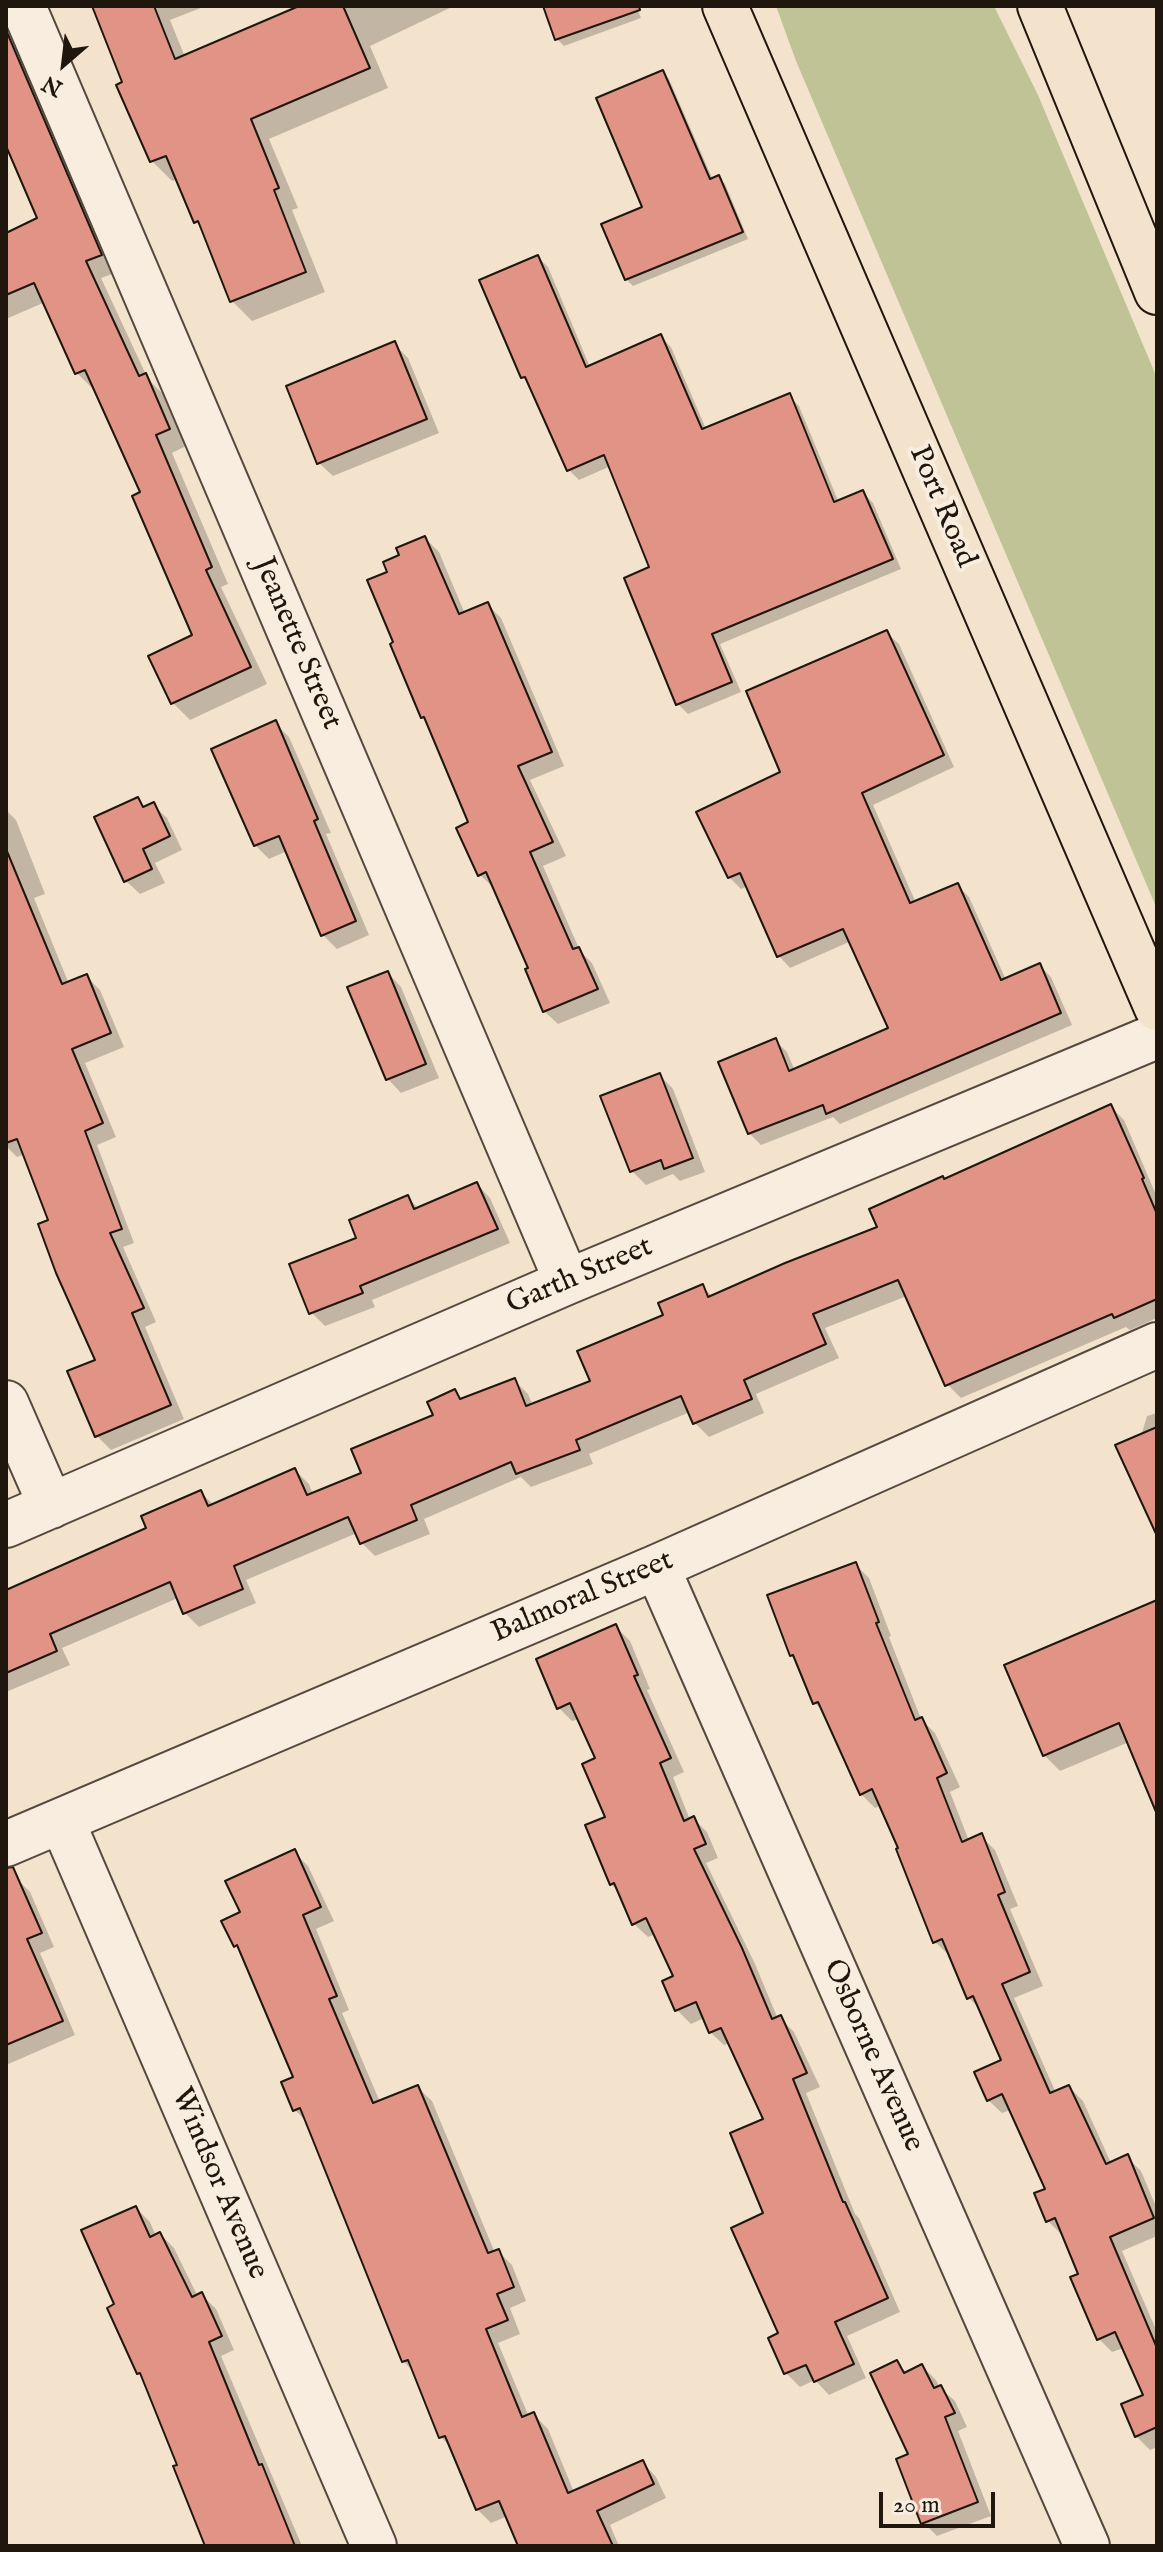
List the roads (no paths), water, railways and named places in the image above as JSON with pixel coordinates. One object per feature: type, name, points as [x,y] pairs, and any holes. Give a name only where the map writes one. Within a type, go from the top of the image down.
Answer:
[{"type":"highway","name":"Port Road","points":[[725,6],[1157,1008]]},
{"type":"highway","points":[[1040,6],[1157,292]]},
{"type":"street","name":"Jeanette Street","points":[[23,6],[567,1282]]},
{"type":"street","name":"Garth Street","points":[[6,1525],[567,1282],[1157,1036]]},
{"type":"street","name":"Balmoral Street","points":[[6,1844],[657,1567],[1157,1345]]},
{"type":"street","points":[[6,1403],[51,1506]]},
{"type":"street","name":"Osborne Avenue","points":[[657,1567],[1087,2546]]},
{"type":"street","name":"Windsor Avenue","points":[[62,1821],[374,2546]]}]
